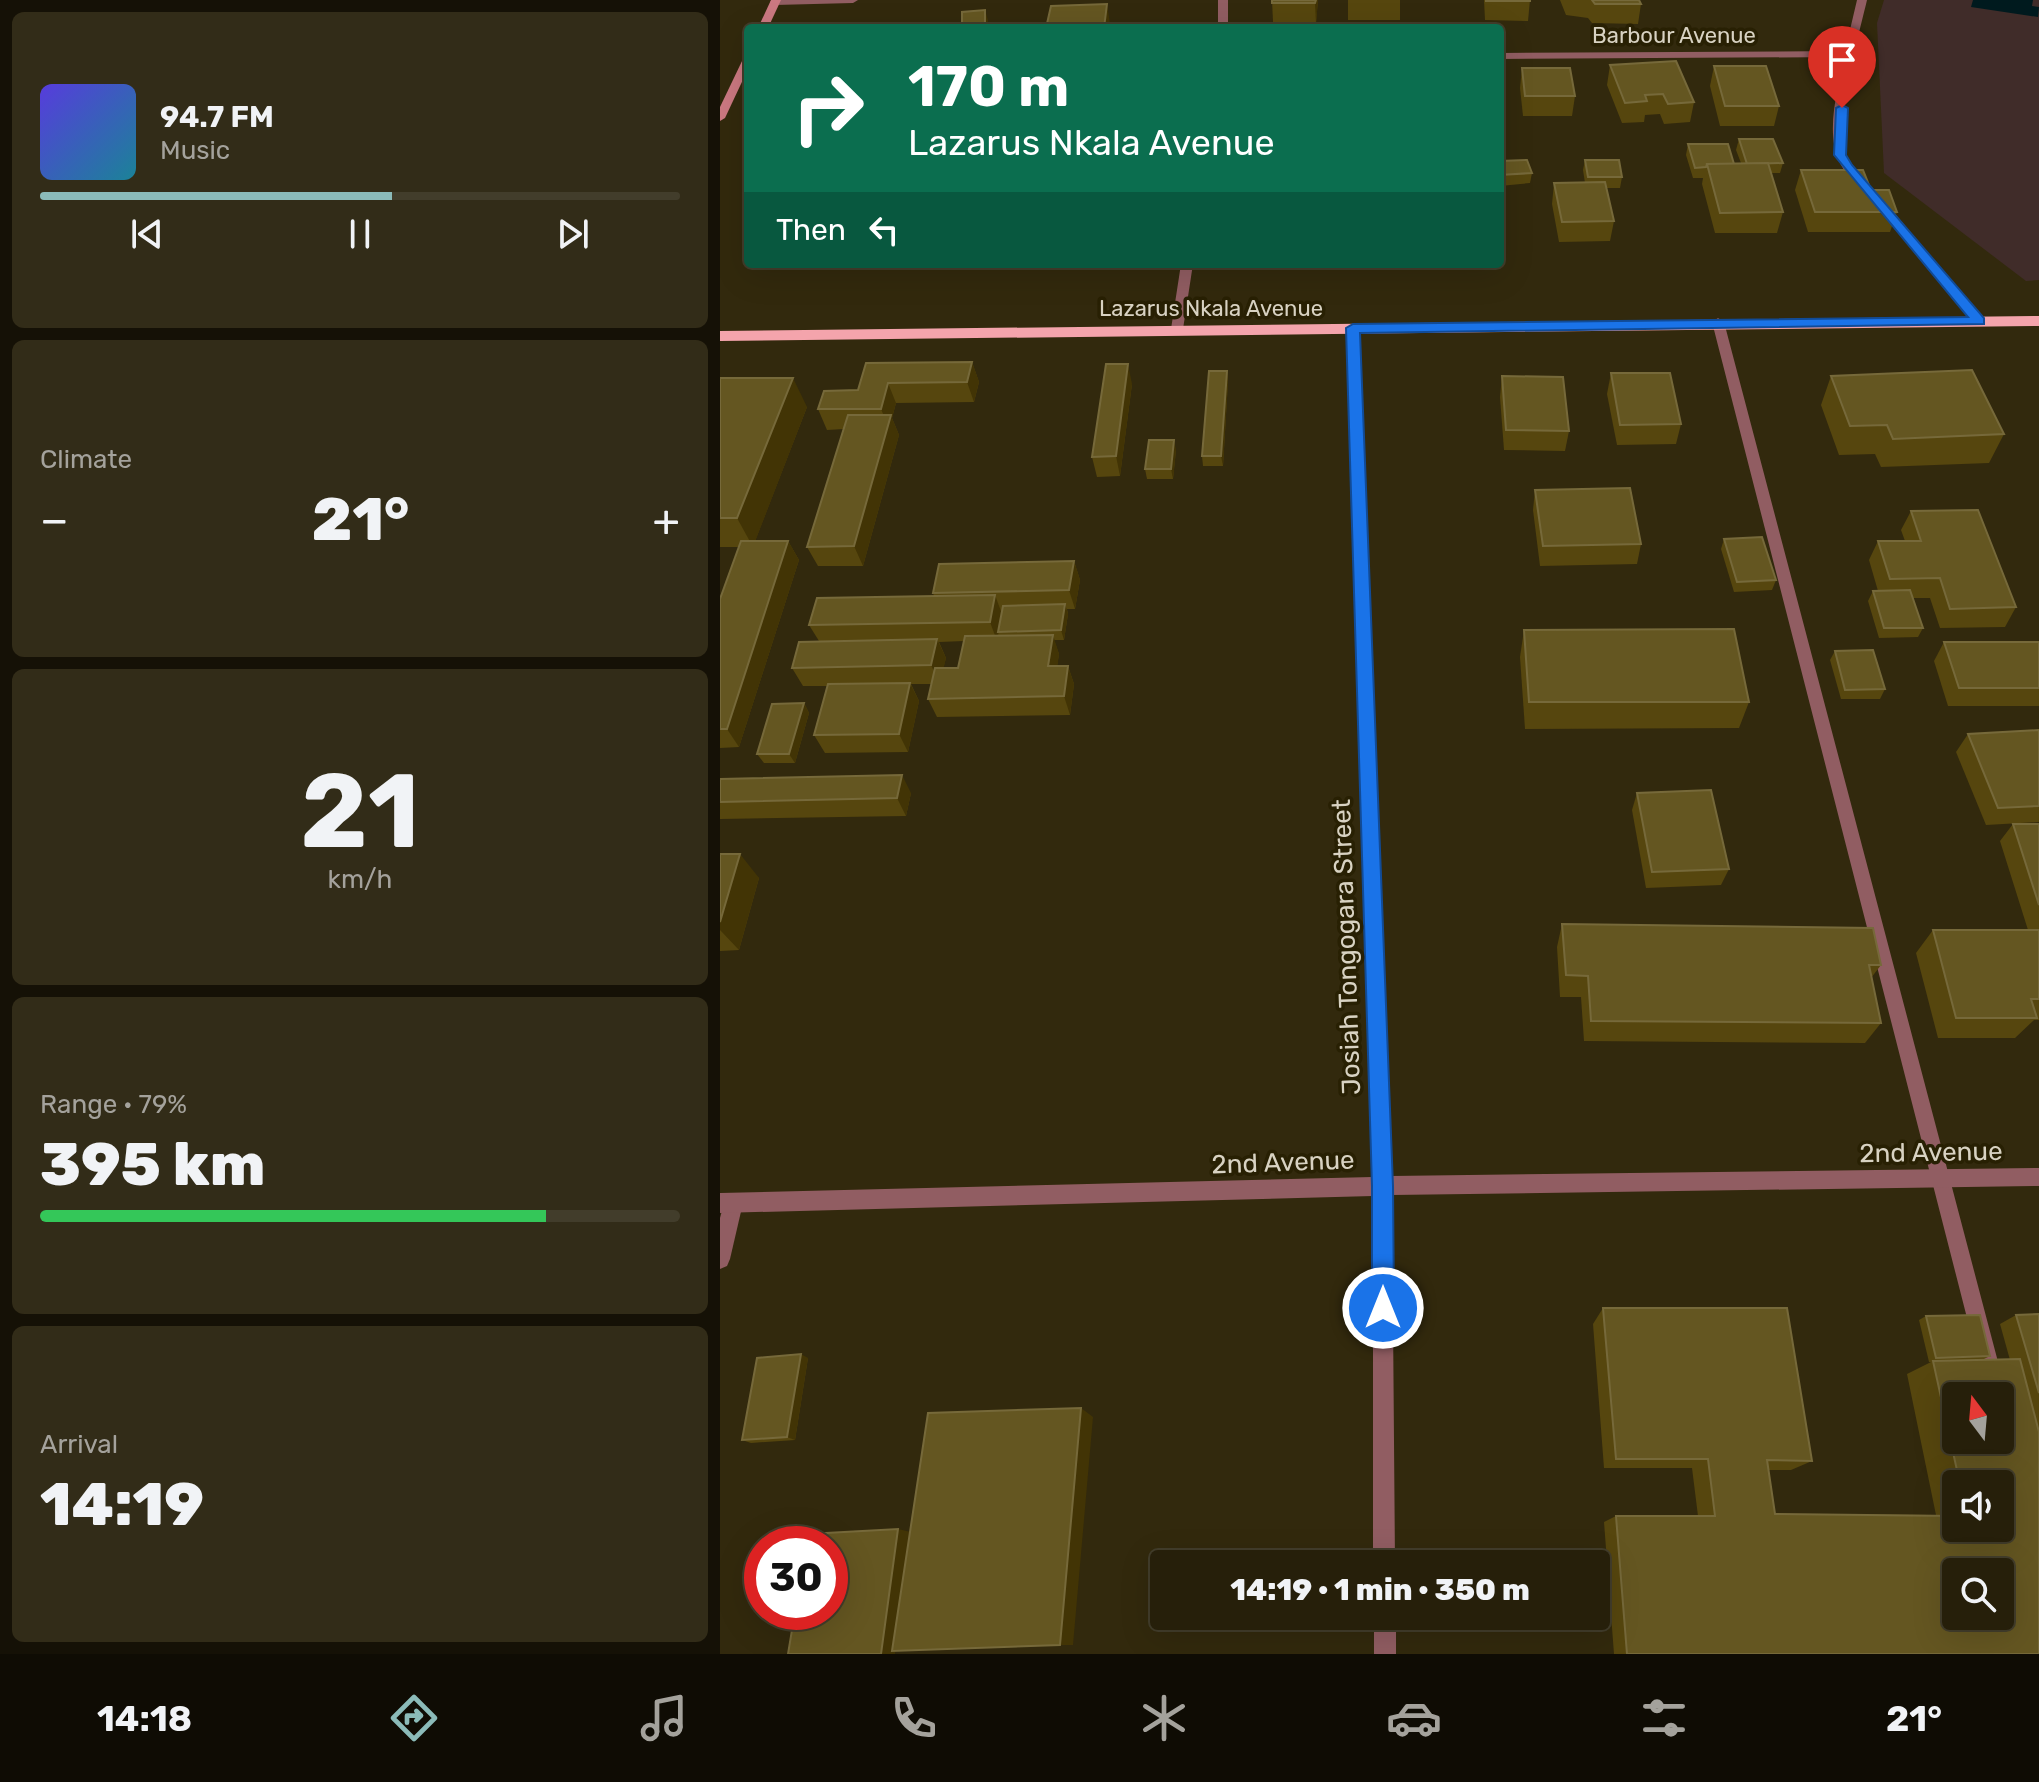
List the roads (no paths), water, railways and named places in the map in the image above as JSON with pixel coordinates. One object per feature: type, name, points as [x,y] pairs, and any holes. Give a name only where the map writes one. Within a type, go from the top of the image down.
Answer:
[{"type":"highway","name":"Lazarus Nkala Avenue","points":[[720,336],[1718,322],[2039,321]]},
{"type":"main road","points":[[765,24],[775,1]]},
{"type":"main road","points":[[720,118],[744,67]]},
{"type":"street","points":[[775,1],[853,0]]},
{"type":"street","points":[[1223,0],[1223,24]]},
{"type":"street","points":[[1862,0],[1848,54],[1838,135],[1840,155],[1979,321]]},
{"type":"street","name":"Barbour Avenue","points":[[1504,56],[1848,54]]},
{"type":"street","points":[[1177,329],[1186,268]]},
{"type":"street","points":[[1718,322],[1993,1382]]},
{"type":"street","name":"Josiah Tongogara Street","points":[[1353,328],[1382,1186],[1384,1550]]},
{"type":"street","name":"2nd Avenue","points":[[726,1203],[1382,1186],[2039,1177]]},
{"type":"street","points":[[720,1259],[726,1203]]},
{"type":"street","points":[[1385,1630],[1385,1654]]},
{"type":"water","points":[[1973,0],[2033,0],[2032,6],[2039,7],[2038,17],[1971,7]]}]
